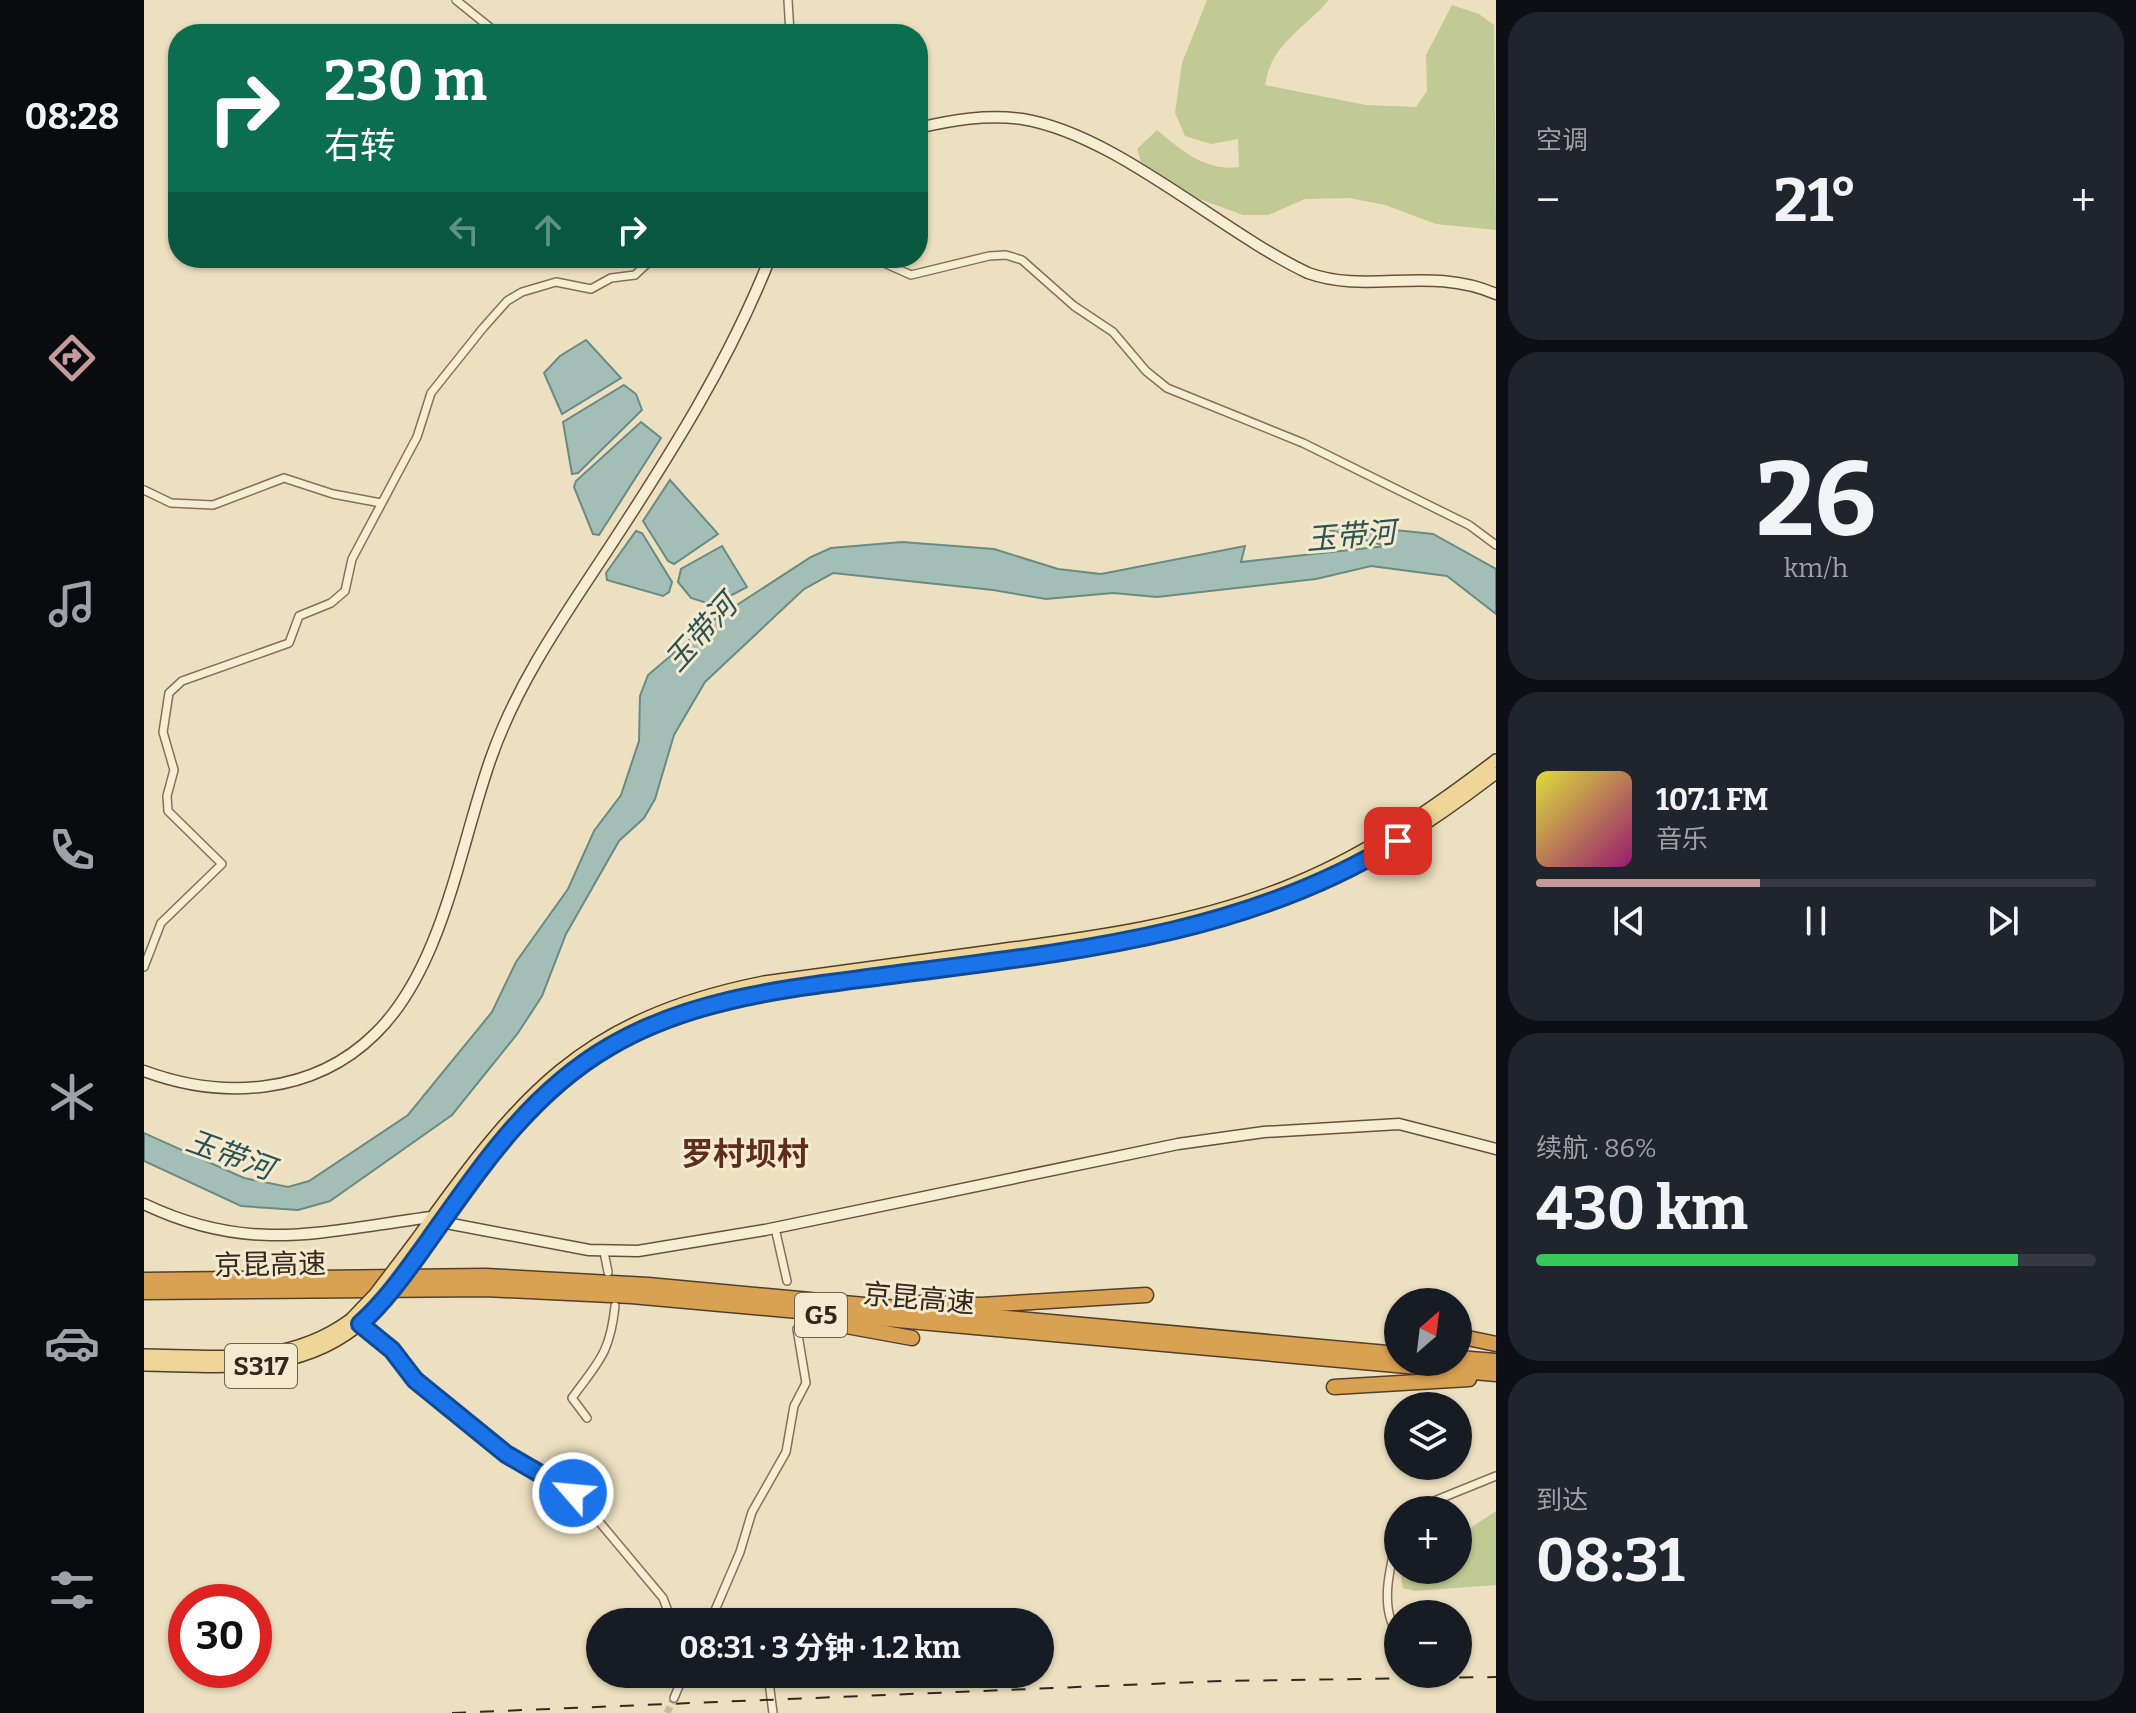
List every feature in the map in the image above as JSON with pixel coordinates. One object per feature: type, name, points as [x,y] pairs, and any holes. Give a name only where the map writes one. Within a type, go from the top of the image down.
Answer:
[{"type":"highway","name":"京昆高速","points":[[144,1280],[485,1276],[632,1284],[1384,1353]]},
{"type":"highway","name":"京昆高速","points":[[144,1292],[485,1289],[704,1304],[1496,1375]]},
{"type":"highway","points":[[760,1297],[981,1305],[1146,1295]]},
{"type":"highway","points":[[704,1304],[912,1338]]},
{"type":"highway","points":[[1472,1339],[1496,1344]]},
{"type":"highway","points":[[1472,1359],[1496,1361]]},
{"type":"highway","points":[[1334,1387],[1496,1375]]},
{"type":"main road","name":"S317","points":[[437,1220],[493,1134],[528,1097],[582,1053],[645,1017],[718,992],[764,982],[1098,937],[1218,910],[1284,888],[1350,857],[1393,833],[1496,760]]},
{"type":"main road","name":"S317","points":[[144,1365],[227,1367],[288,1362],[332,1343],[359,1321],[501,1140],[535,1104],[607,1047],[660,1021],[766,992],[1156,937],[1221,919],[1288,897],[1355,866],[1398,841],[1496,773]]},
{"type":"main road","name":"S317","points":[[144,1355],[269,1355],[307,1345],[359,1321]]},
{"type":"street","points":[[456,0],[486,24]]},
{"type":"street","points":[[788,0],[789,24]]},
{"type":"street","points":[[928,126],[990,117],[1051,126],[1104,150],[1308,273],[1338,281],[1449,280],[1496,294]]},
{"type":"street","points":[[895,268],[911,275],[989,256],[1006,255],[1022,260],[1074,306],[1113,332],[1139,364],[1167,388],[1303,443],[1469,525],[1496,545]]},
{"type":"street","points":[[144,967],[161,923],[222,864],[168,811],[167,796],[174,770],[163,739],[166,698],[182,681],[289,643],[299,616],[331,603],[345,591],[352,559],[417,437],[431,393],[507,301],[547,284],[565,283],[591,289],[611,278],[632,276],[641,268]]},
{"type":"street","points":[[144,1071],[214,1089],[274,1086],[346,1056],[364,1044],[390,1017],[413,985],[429,949],[511,706],[554,632],[709,388],[744,322],[766,268]]},
{"type":"street","points":[[144,490],[171,503],[213,505],[284,478],[333,494],[381,503]]},
{"type":"street","points":[[146,1205],[194,1224],[244,1235],[285,1237],[437,1220],[604,1252],[638,1251],[775,1228],[1147,1150],[1264,1132],[1399,1124],[1496,1149]]},
{"type":"street","points":[[775,1228],[787,1281]]},
{"type":"street","points":[[604,1252],[608,1272]]},
{"type":"street","points":[[587,1418],[572,1398],[592,1376],[605,1352],[615,1306]]},
{"type":"street","points":[[359,1321],[392,1350],[415,1380],[506,1454],[581,1500],[663,1598],[667,1608]]},
{"type":"street","points":[[716,1608],[740,1552],[755,1505],[786,1452],[794,1406],[806,1383],[797,1329]]},
{"type":"street","points":[[1447,1496],[1496,1476]]},
{"type":"street","points":[[674,1698],[678,1688]]},
{"type":"street","points":[[770,1688],[773,1713]]},
{"type":"green space","points":[[1207,0],[1329,0],[1281,48],[1268,71],[1265,85],[1366,105],[1416,107],[1427,91],[1426,55],[1452,5],[1479,14],[1494,25],[1496,230],[1436,224],[1385,205],[1349,198],[1305,199],[1268,215],[1243,215],[1197,198],[1141,162],[1137,149],[1157,130],[1205,163],[1239,167],[1238,139],[1211,144],[1185,136],[1175,113],[1182,63]]},
{"type":"green space","points":[[1496,1511],[1496,1585],[1415,1591],[1403,1588],[1402,1584],[1472,1584],[1472,1527]]},
{"type":"water","points":[[586,340],[621,378],[562,414],[544,373],[560,356]]},
{"type":"water","points":[[624,385],[636,394],[642,410],[578,473],[572,474],[563,422]]},
{"type":"water","points":[[641,422],[661,438],[599,535],[593,534],[574,487],[576,481]]},
{"type":"water","points":[[670,480],[718,534],[674,564],[668,561],[643,521]]},
{"type":"water","name":"玉带河","points":[[1347,525],[1433,534],[1496,569],[1496,614],[1447,576],[1371,566],[1316,579],[1157,597],[1113,593],[1046,599],[993,590],[833,573],[804,589],[705,682],[674,735],[655,799],[644,818],[619,841],[566,934],[542,996],[518,1033],[452,1115],[330,1201],[298,1210],[241,1206],[144,1161],[144,1133],[244,1178],[288,1187],[309,1181],[408,1115],[492,1012],[516,962],[568,889],[594,831],[621,795],[639,741],[640,696],[648,675],[709,623],[811,557],[831,548],[902,542],[994,549],[1058,569],[1101,574],[1245,546],[1241,562],[1386,546],[1329,530]]},
{"type":"water","points":[[636,531],[642,533],[672,582],[669,592],[663,596],[607,580],[606,573]]},
{"type":"water","points":[[722,546],[747,587],[713,605],[691,598],[678,582],[681,569]]},
{"type":"tunnel","points":[[667,1713],[674,1698]]},
{"type":"railway","points":[[452,1713],[1222,1681],[1496,1677]]},
{"type":"district","name":"罗村坝村","points":[[745,1154]]},
{"type":"route","points":[[573,1493],[506,1454],[415,1380],[392,1350],[360,1324],[393,1288],[501,1140],[535,1104],[573,1071],[607,1047],[649,1026],[742,996],[1156,937],[1221,919],[1320,884],[1398,841]]}]
